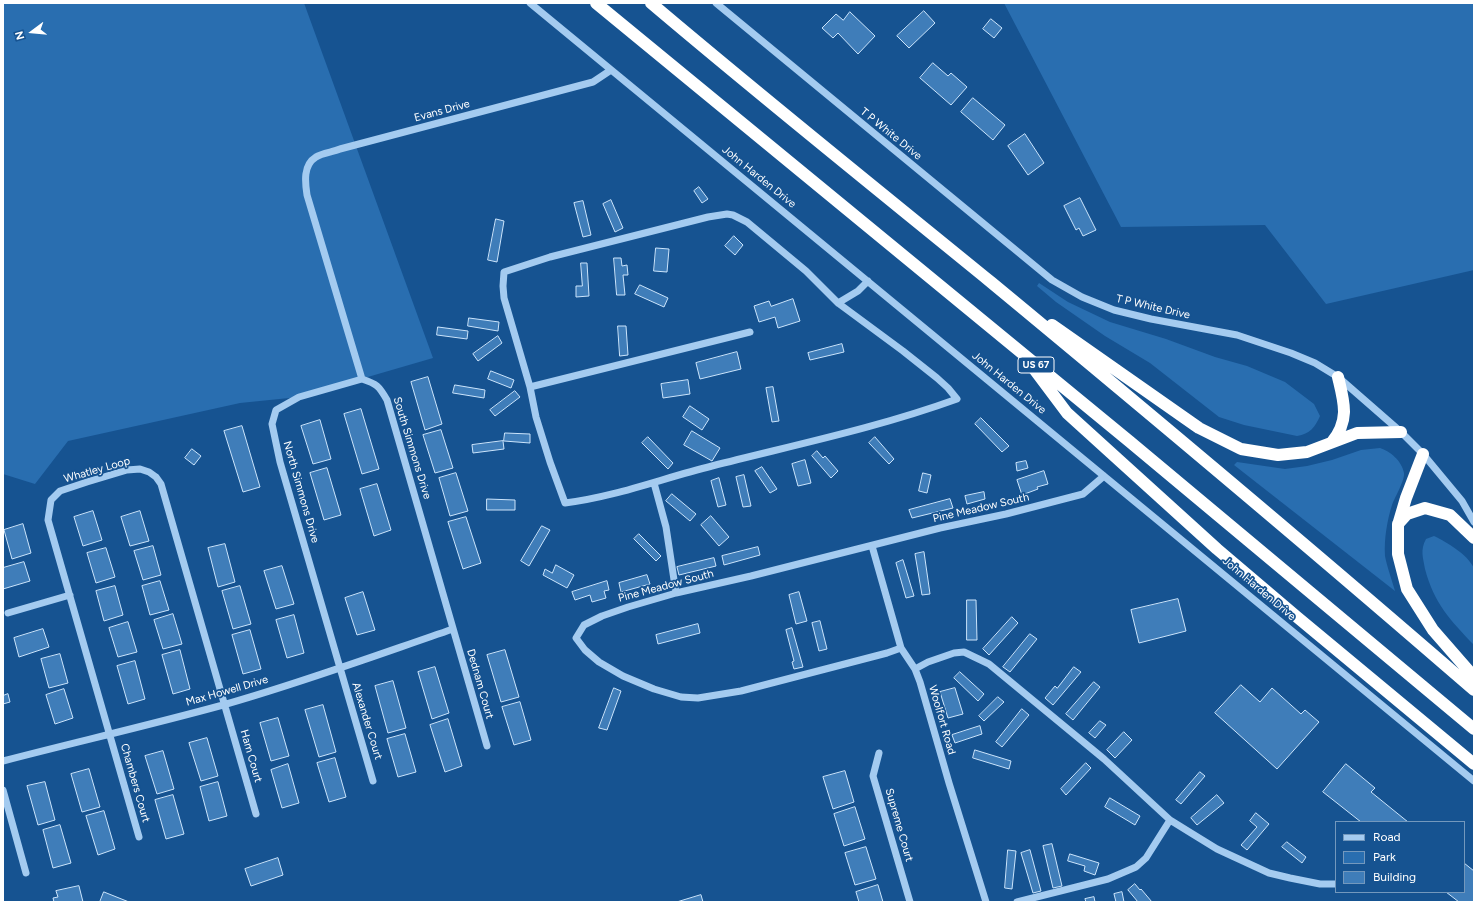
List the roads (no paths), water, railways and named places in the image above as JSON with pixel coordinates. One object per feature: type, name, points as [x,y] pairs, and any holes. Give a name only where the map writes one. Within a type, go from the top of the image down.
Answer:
[{"type":"highway","name":"US 67","points":[[596,3],[1021,352],[1474,729]]},
{"type":"highway","points":[[651,3],[1298,538],[1474,690]]},
{"type":"highway","points":[[994,286],[1100,357],[1199,428],[1241,449],[1278,455],[1306,452],[1357,433],[1401,432]]},
{"type":"highway","points":[[1021,352],[1067,413],[1274,598],[1474,764]]},
{"type":"highway","points":[[1332,442],[1339,434],[1344,420],[1344,406],[1338,377]]},
{"type":"highway","points":[[1423,454],[1406,498],[1398,525],[1398,554],[1407,590],[1433,630],[1474,677]]},
{"type":"highway","points":[[1398,525],[1407,514],[1425,508],[1450,515],[1474,538]]},
{"type":"street","name":"John Harden Drive","points":[[530,3],[1474,780]]},
{"type":"street","name":"T P White Drive","points":[[716,3],[1052,280],[1082,297],[1114,310],[1151,319],[1237,335],[1291,353],[1315,363],[1338,377],[1401,432],[1423,454],[1462,501],[1474,522]]},
{"type":"street","name":"Evans Drive","points":[[362,379],[307,195],[305,179],[308,165],[316,157],[340,149],[592,82],[611,70]]},
{"type":"street","points":[[726,214],[733,215],[747,222],[806,271],[838,303],[904,351],[948,388],[957,399],[927,410],[864,428],[710,466],[654,483],[580,501],[565,503],[536,417],[530,387],[504,298],[504,272],[550,257],[708,217],[726,214]]},
{"type":"street","points":[[838,303],[858,290],[868,281]]},
{"type":"street","points":[[530,387],[750,332]]},
{"type":"street","name":"South Simmons Drive","points":[[362,379],[375,383],[387,400],[453,629]]},
{"type":"street","name":"North Simmons Drive","points":[[340,667],[280,462],[272,424],[276,410],[299,397],[362,379]]},
{"type":"street","name":"Whatley Loop","points":[[109,735],[48,520],[51,500],[60,491],[127,470],[140,469],[149,472],[156,477],[161,484],[225,704]]},
{"type":"street","name":"Pine Meadow South","points":[[901,648],[783,681],[741,691],[698,698],[681,697],[654,689],[622,676],[599,662],[576,638],[584,625],[602,616],[676,593],[872,546],[940,528],[1006,514],[1083,494],[1104,476]]},
{"type":"street","points":[[654,483],[666,527],[676,593]]},
{"type":"street","name":"Woolfort Road","points":[[872,546],[901,648],[915,669],[986,902]]},
{"type":"street","points":[[8,613],[70,595]]},
{"type":"street","name":"Max Howell Drive","points":[[3,761],[225,704],[453,629]]},
{"type":"street","name":"Dednam Court","points":[[453,629],[487,746]]},
{"type":"street","points":[[915,669],[928,662],[954,653],[964,652],[989,664],[1104,759],[1170,820],[1217,849],[1269,873],[1320,884],[1335,884]]},
{"type":"street","name":"Alexander Court","points":[[340,667],[373,781]]},
{"type":"street","name":"Ham Court","points":[[225,704],[256,814]]},
{"type":"street","name":"Chambers Court","points":[[109,735],[139,837]]},
{"type":"street","name":"Supreme Court","points":[[879,753],[873,776],[910,902]]},
{"type":"street","points":[[3,790],[26,873]]},
{"type":"street","points":[[1017,902],[1108,879],[1136,867],[1146,858],[1170,820]]}]
